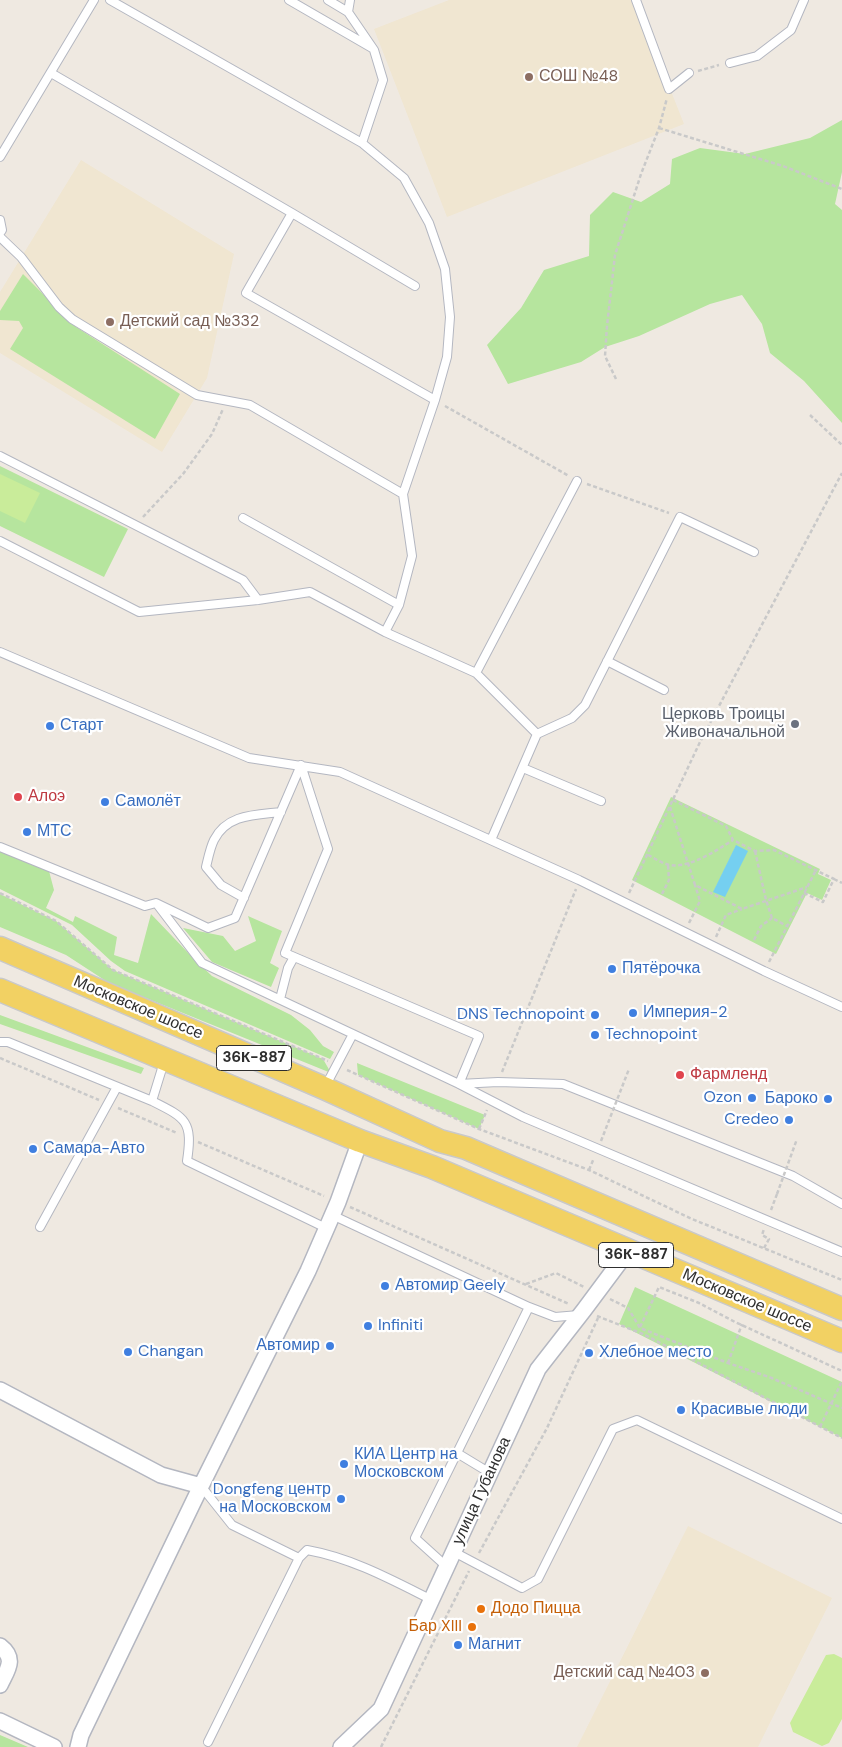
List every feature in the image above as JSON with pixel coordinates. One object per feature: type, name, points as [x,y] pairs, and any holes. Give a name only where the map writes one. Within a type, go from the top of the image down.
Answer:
[{"type":"main road","name":"Московское шоссе","points":[[0,948],[324,1088],[440,1141],[466,1148],[842,1308]]},
{"type":"main road","name":"Московское шоссе","points":[[0,990],[360,1141],[842,1325]]},
{"type":"main road","name":"Московское шоссе","points":[[440,1141],[459,1164],[631,1246],[842,1341]]},
{"type":"main road","name":"Московское шоссе","points":[[432,1167],[459,1164]]},
{"type":"street","points":[[78,1747],[80,1735],[308,1271],[360,1141]]},
{"type":"street","name":"улица Губанова","points":[[341,1747],[381,1709],[538,1369],[631,1246]]},
{"type":"street","points":[[0,1390],[161,1475],[201,1486]]},
{"type":"street","points":[[0,1646],[9,1655],[10,1662],[0,1685]]},
{"type":"street","points":[[0,1720],[54,1747]]},
{"type":"lane","points":[[0,157],[94,0]]},
{"type":"lane","points":[[110,0],[362,143],[404,178],[429,223],[444,269],[450,317],[448,358],[403,494],[412,556],[399,604],[385,632]]},
{"type":"lane","points":[[289,0],[374,50]]},
{"type":"lane","points":[[328,0],[348,12],[374,50],[383,80],[362,143]]},
{"type":"lane","points":[[348,12],[350,0]]},
{"type":"lane","points":[[636,0],[670,89],[689,73]]},
{"type":"lane","points":[[730,63],[757,56],[791,30],[804,0]]},
{"type":"lane","points":[[51,73],[292,212],[415,286]]},
{"type":"lane","points":[[292,212],[246,292],[435,400]]},
{"type":"lane","points":[[0,220],[2,230],[0,235],[21,257],[59,307],[72,319],[196,395],[250,405],[403,494]]},
{"type":"lane","points":[[0,456],[244,580],[258,600]]},
{"type":"lane","points":[[476,673],[577,480]]},
{"type":"lane","points":[[491,840],[537,734],[572,718],[584,705],[680,517],[754,552]]},
{"type":"lane","points":[[243,518],[399,604]]},
{"type":"lane","points":[[0,541],[139,612],[258,600],[310,592],[385,632],[476,673],[537,734]]},
{"type":"lane","points":[[0,652],[249,758],[340,772],[579,880],[712,946],[842,1007]]},
{"type":"lane","points":[[606,661],[664,690]]},
{"type":"lane","points":[[0,847],[145,906],[156,903],[208,928],[236,918],[301,765]]},
{"type":"lane","points":[[301,765],[328,849],[284,953],[479,1036],[459,1084]]},
{"type":"lane","points":[[522,768],[601,801]]},
{"type":"lane","points":[[244,898],[221,885],[206,867],[213,840],[227,823],[246,816],[281,812]]},
{"type":"lane","points":[[156,903],[202,963],[459,1084],[523,1117],[842,1252]]},
{"type":"lane","points":[[280,999],[288,968],[294,956]]},
{"type":"lane","points":[[324,1088],[353,1034]]},
{"type":"lane","points":[[0,1042],[8,1042],[178,1113],[186,1124],[190,1139],[187,1161],[332,1215],[529,1307],[555,1316],[582,1313]]},
{"type":"lane","points":[[152,1101],[165,1059]]},
{"type":"lane","points":[[459,1084],[498,1082],[563,1084],[793,1176],[842,1204]]},
{"type":"lane","points":[[40,1228],[117,1087]]},
{"type":"lane","points":[[447,1567],[415,1538],[529,1307]]},
{"type":"lane","points":[[454,1552],[522,1588],[538,1579],[613,1429],[637,1420],[842,1520]]},
{"type":"lane","points":[[457,1452],[490,1473]]},
{"type":"lane","points":[[201,1486],[232,1525],[299,1558]]},
{"type":"lane","points":[[208,1742],[299,1558],[307,1550],[329,1554],[372,1571],[432,1600]]},
{"type":"path","points":[[689,73],[730,63]]},
{"type":"path","points":[[616,379],[605,356],[615,255],[641,174],[659,128],[670,89]]},
{"type":"path","points":[[659,128],[783,166],[842,189]]},
{"type":"path","points":[[435,400],[577,480],[680,517]]},
{"type":"path","points":[[135,525],[183,474],[212,434],[227,401]]},
{"type":"path","points":[[810,415],[842,445]]},
{"type":"path","points":[[625,902],[700,742],[842,473]]},
{"type":"path","points":[[673,800],[726,826],[734,840],[755,851],[774,850],[842,883]]},
{"type":"path","points":[[670,807],[700,901],[685,932]]},
{"type":"path","points":[[648,855],[668,865],[688,863],[706,856],[734,840]]},
{"type":"path","points":[[755,851],[772,918],[787,926]]},
{"type":"path","points":[[662,894],[669,880],[668,865]]},
{"type":"path","points":[[764,971],[816,870]]},
{"type":"path","points":[[804,893],[823,902],[834,879]]},
{"type":"path","points":[[498,1082],[579,880]]},
{"type":"path","points":[[695,886],[742,909]]},
{"type":"path","points":[[712,946],[726,915],[807,887]]},
{"type":"path","points":[[0,893],[56,921],[113,970],[336,1065],[479,1129],[589,1170],[692,1219],[842,1280]]},
{"type":"path","points":[[754,940],[761,926],[772,918]]},
{"type":"path","points":[[0,1058],[190,1139],[332,1215],[526,1284],[582,1313],[599,1316],[638,1332],[842,1438]]},
{"type":"path","points":[[601,1141],[629,1070]]},
{"type":"path","points":[[479,1129],[491,1100]]},
{"type":"path","points":[[775,1200],[797,1139]]},
{"type":"path","points":[[526,1284],[556,1273],[628,1308],[640,1328],[769,1377],[842,1408]]},
{"type":"path","points":[[638,1332],[659,1287],[699,1303],[842,1371]]},
{"type":"path","points":[[381,1747],[474,1562],[547,1428],[599,1316]]},
{"type":"path","points":[[728,1363],[742,1324]]},
{"type":"path","points":[[820,1426],[842,1381]]},
{"type":"shaded area","name":"СОШ №48","points":[[449,0],[635,0],[684,124],[447,217],[374,29]]},
{"type":"shaded area","name":"Детский сад №332","points":[[81,160],[234,254],[207,378],[162,452],[0,353],[0,292]]},
{"type":"shaded area","name":"Детский сад №403","points":[[688,1526],[832,1598],[758,1747],[577,1747]]},
{"type":"green space","points":[[842,120],[842,172],[835,204],[842,210],[842,423],[804,381],[770,353],[762,324],[742,295],[710,304],[639,336],[605,347],[581,362],[508,384],[487,345],[521,308],[544,270],[589,256],[590,215],[613,192],[641,202],[670,184],[672,159],[700,148],[745,154],[810,138]]},
{"type":"green space","points":[[23,274],[76,327],[180,394],[155,439],[10,349],[23,328],[19,321],[0,320],[0,311]]},
{"type":"green space","points":[[0,466],[128,529],[104,577],[0,526]]},
{"type":"green space","points":[[0,474],[40,493],[25,523],[0,511]]},
{"type":"green space","points":[[671,797],[820,869],[818,874],[831,880],[822,900],[807,893],[776,954],[632,880]],"holes":[[[736,846],[747,851],[714,892]]]},
{"type":"green space","points":[[0,851],[49,871],[54,890],[46,908],[73,922],[75,916],[117,937],[114,955],[138,963],[151,914],[212,976],[291,1015],[310,1030],[323,1046],[334,1052],[330,1059],[125,971],[111,961],[72,925],[0,889]]},
{"type":"green space","points":[[0,894],[56,921],[113,970],[323,1059],[331,1073],[109,983],[66,955],[0,927]]},
{"type":"green space","points":[[248,916],[282,931],[270,963],[279,968],[271,987],[212,962],[183,928],[223,936],[235,951],[256,941]]},
{"type":"green space","points":[[0,1015],[144,1068],[141,1074],[0,1024]]},
{"type":"green space","points":[[357,1063],[485,1115],[479,1129],[358,1075]]},
{"type":"green space","points":[[635,1287],[842,1382],[842,1438],[619,1324]]},
{"type":"green space","points":[[834,1654],[842,1658],[842,1719],[829,1743],[822,1746],[793,1732],[790,1723],[826,1655]]},
{"type":"green space","points":[[0,1735],[28,1747],[0,1747]]},
{"type":"water","points":[[736,845],[748,851],[725,897],[713,892]]},
{"type":"place","name":"СОШ №48","points":[[529,77]]},
{"type":"place","name":"Детский сад №332","points":[[110,322]]},
{"type":"place","name":"Церковь Троицы Живоначальной","points":[[795,724]]},
{"type":"place","name":"Старт","points":[[50,726]]},
{"type":"place","name":"Алоэ","points":[[18,797]]},
{"type":"place","name":"Самолёт","points":[[105,802]]},
{"type":"place","name":"МТС","points":[[27,832]]},
{"type":"place","name":"Пятёрочка","points":[[612,969]]},
{"type":"place","name":"Империя-2","points":[[633,1013]]},
{"type":"place","name":"DNS Technopoint","points":[[595,1015]]},
{"type":"place","name":"Technopoint","points":[[595,1035]]},
{"type":"place","name":"Фармленд","points":[[680,1075]]},
{"type":"place","name":"Ozon","points":[[752,1098]]},
{"type":"place","name":"Бароко","points":[[828,1099]]},
{"type":"place","name":"Credeo","points":[[789,1120]]},
{"type":"place","name":"Самара-Авто","points":[[33,1149]]},
{"type":"place","name":"Автомир Geely","points":[[385,1286]]},
{"type":"place","name":"Infiniti","points":[[368,1326]]},
{"type":"place","name":"Автомир","points":[[330,1346]]},
{"type":"place","name":"Changan","points":[[128,1352]]},
{"type":"place","name":"Хлебное место","points":[[589,1353]]},
{"type":"place","name":"Красивые люди","points":[[681,1410]]},
{"type":"place","name":"КИА Центр на Московском","points":[[344,1464]]},
{"type":"place","name":"Dongfeng центр на Московском","points":[[341,1499]]},
{"type":"place","name":"Додо Пицца","points":[[481,1609]]},
{"type":"place","name":"Бар XIII","points":[[472,1627]]},
{"type":"place","name":"Магнит","points":[[458,1645]]},
{"type":"place","name":"Детский сад №403","points":[[705,1673]]}]
